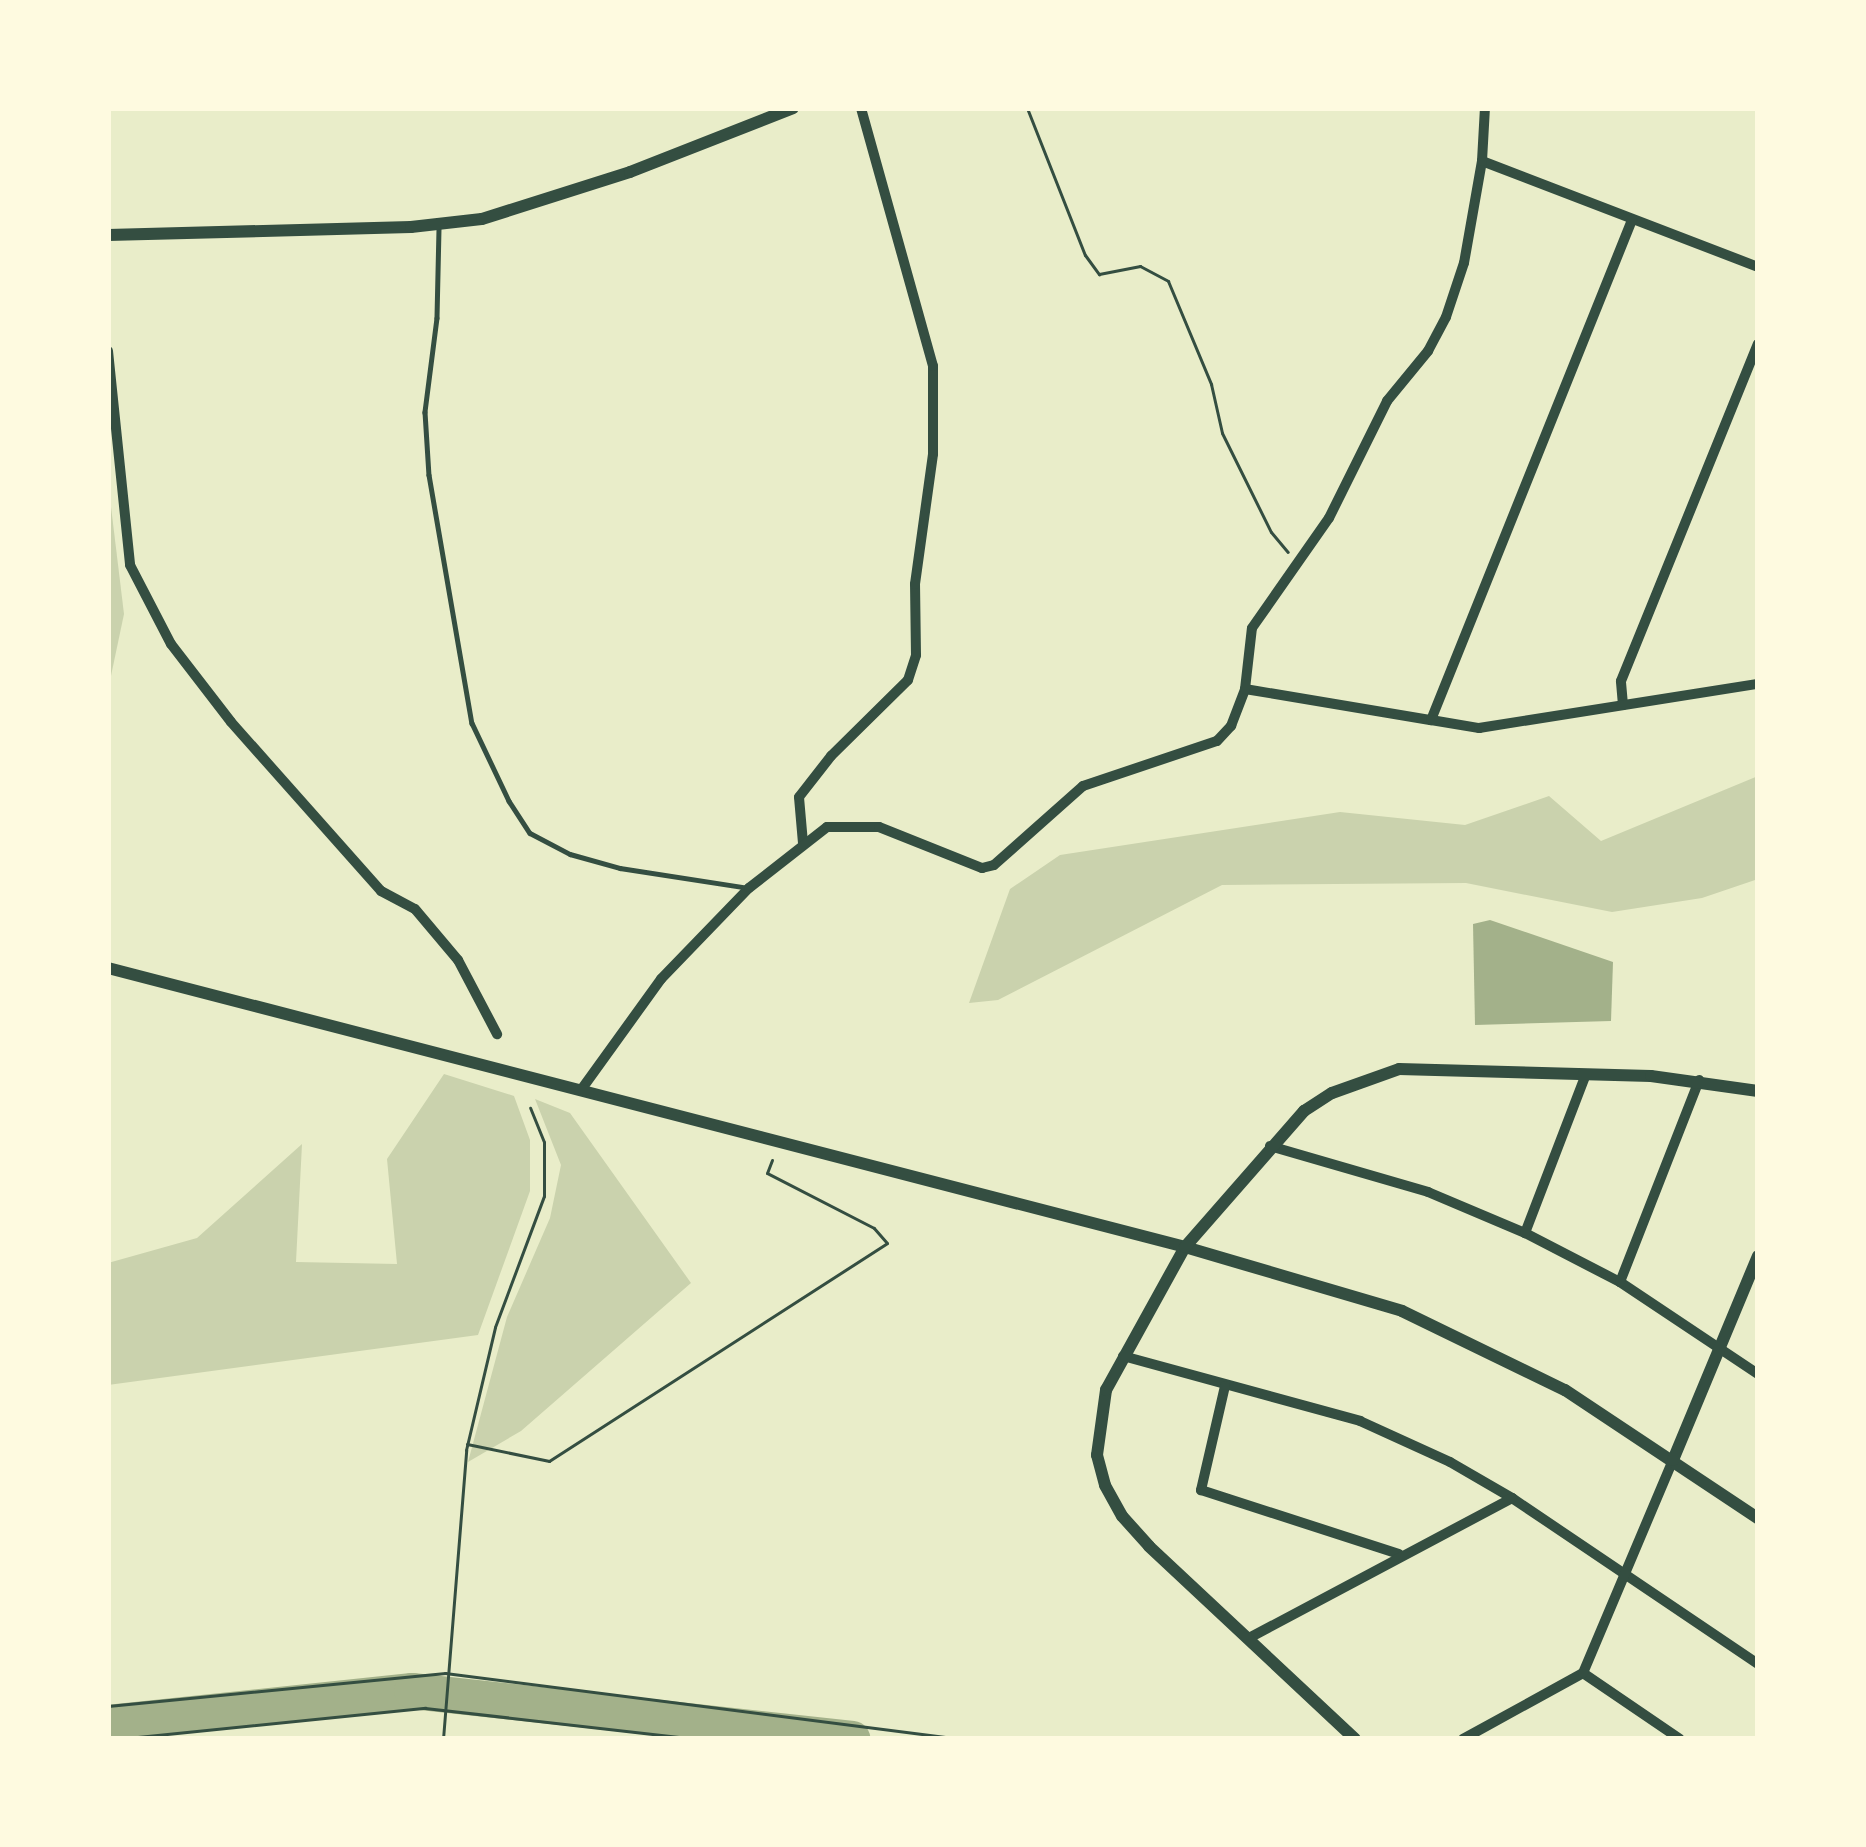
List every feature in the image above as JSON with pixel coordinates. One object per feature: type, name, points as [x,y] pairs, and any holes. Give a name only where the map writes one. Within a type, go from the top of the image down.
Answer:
[{"type":"street","points":[[108,235],[440,225],[482,219],[630,172],[793,108]]},
{"type":"street","points":[[802,843],[799,797],[831,756],[908,680],[933,454],[933,366],[861,108]]},
{"type":"street","points":[[581,1090],[638,1006],[749,888],[826,827],[879,827],[964,864],[994,866],[1083,786],[1217,741],[1231,726],[1245,689],[1252,628],[1329,518],[1387,400],[1428,351],[1446,317],[1464,263],[1482,161],[1485,108]]},
{"type":"street","points":[[1482,161],[1758,267]]},
{"type":"street","points":[[1431,720],[1632,220]]},
{"type":"street","points":[[1623,705],[1621,681],[1758,344]]},
{"type":"street","points":[[108,352],[130,565],[171,644],[231,722],[381,891],[416,909],[458,960],[497,1034]]},
{"type":"street","points":[[1245,689],[1479,728],[1758,684]]},
{"type":"street","points":[[108,968],[1350,1294],[1447,1330],[1565,1390],[1758,1518]]},
{"type":"street","points":[[1355,1739],[1149,1546],[1122,1516],[1105,1485],[1097,1455],[1097,1423],[1123,1356],[1185,1247],[1270,1146],[1332,1093],[1399,1069],[1699,1080],[1758,1091]]},
{"type":"street","points":[[1525,1233],[1586,1074]]},
{"type":"street","points":[[1620,1282],[1699,1080]]},
{"type":"street","points":[[1270,1146],[1428,1192],[1525,1233],[1620,1282],[1758,1374]]},
{"type":"street","points":[[1463,1739],[1583,1673],[1758,1256]]},
{"type":"street","points":[[1123,1356],[1360,1421],[1512,1498],[1758,1664]]},
{"type":"street","points":[[1225,1386],[1201,1490],[1399,1554]]},
{"type":"street","points":[[1249,1638],[1399,1554],[1512,1498]]},
{"type":"street","points":[[1583,1673],[1680,1739]]},
{"type":"lane","points":[[440,225],[437,318],[425,412],[429,475],[472,723],[508,801],[530,833],[570,854],[620,868],[749,888]]},
{"type":"path","points":[[1028,108],[1085,255],[1099,274],[1140,266],[1168,281],[1211,384],[1222,433],[1271,532],[1296,562]]},
{"type":"path","points":[[443,1739],[467,1444],[500,1311],[544,1196],[544,1142],[530,1108]]},
{"type":"path","points":[[467,1444],[549,1461],[887,1243],[874,1228],[766,1174],[780,1142]]},
{"type":"path","points":[[108,1706],[445,1673],[961,1739]]},
{"type":"path","points":[[118,1739],[446,1709],[696,1739]]},
{"type":"shaded area","points":[[108,482],[124,614],[108,690]]},
{"type":"shaded area","points":[[1758,776],[1758,879],[1702,898],[1612,912],[1466,883],[1222,885],[998,1000],[969,1003],[1010,889],[1060,855],[1340,812],[1465,825],[1549,796],[1601,841]]},
{"type":"shaded area","points":[[1490,920],[1613,962],[1611,1021],[1475,1025],[1473,924]]},
{"type":"shaded area","points":[[444,1074],[514,1096],[530,1140],[530,1191],[478,1335],[108,1385],[108,1263],[197,1238],[302,1144],[296,1262],[397,1264],[387,1159]]},
{"type":"shaded area","points":[[535,1099],[570,1113],[691,1283],[521,1431],[468,1462],[507,1317],[550,1218],[561,1165]]},
{"type":"waterway","points":[[108,1723],[412,1691],[852,1739]]}]
